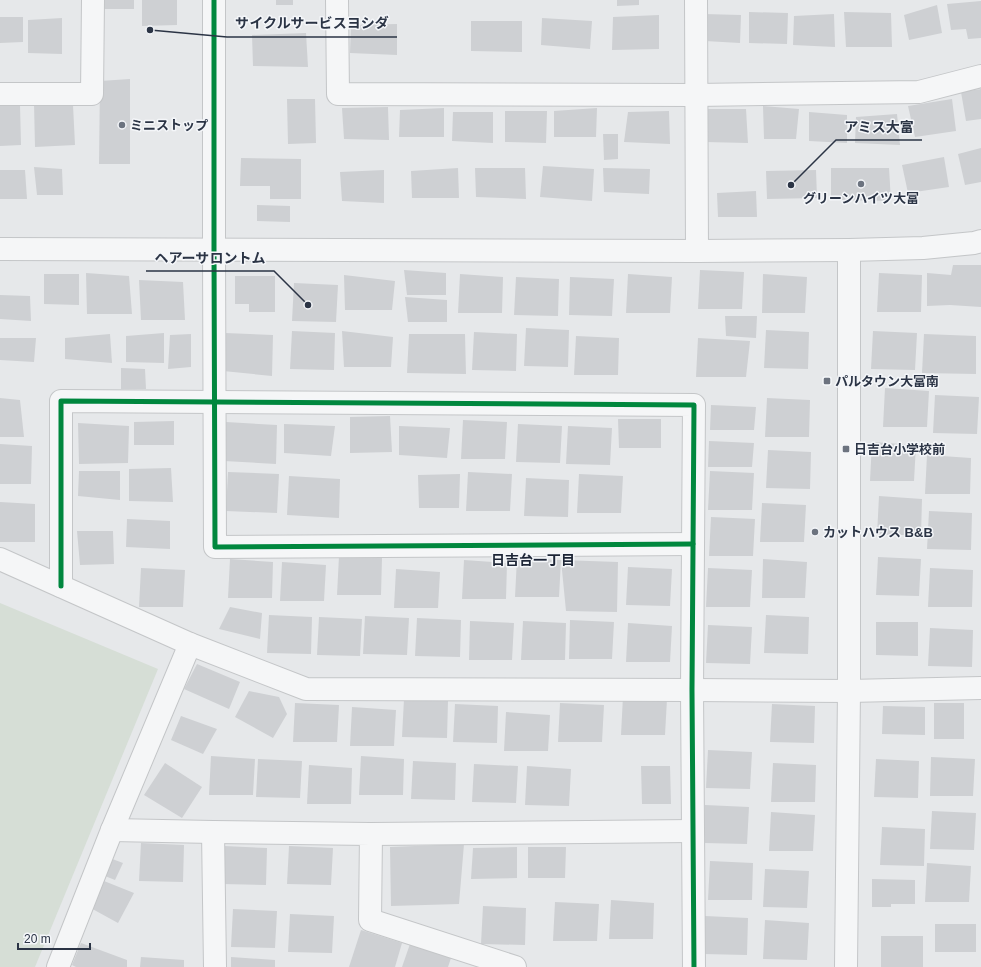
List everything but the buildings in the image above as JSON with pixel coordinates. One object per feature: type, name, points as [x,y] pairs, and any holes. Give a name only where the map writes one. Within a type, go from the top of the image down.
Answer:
[{"type":"street","points":[[0,94],[92,94],[93,0]]},
{"type":"street","points":[[214,0],[215,546],[693,544]]},
{"type":"street","points":[[337,0],[338,94],[696,95],[919,92],[981,76]]},
{"type":"street","points":[[696,0],[697,251]]},
{"type":"street","points":[[0,249],[849,250],[923,248],[981,241]]},
{"type":"street","points":[[846,967],[849,691],[849,250]]},
{"type":"street","points":[[61,586],[61,401],[694,405],[692,690],[694,967]]},
{"type":"street","points":[[0,559],[190,644],[306,689],[849,691],[981,688]]},
{"type":"street","points":[[58,967],[112,830],[190,644]]},
{"type":"street","points":[[112,830],[370,834],[693,831]]},
{"type":"street","points":[[213,832],[215,967]]},
{"type":"street","points":[[370,834],[370,920],[515,967]]},
{"type":"shaded area","points":[[0,603],[158,669],[35,967],[0,967]]},
{"type":"cycle path","points":[[214,0],[215,547],[693,544]]},
{"type":"cycle path","points":[[61,586],[61,401],[694,405],[692,690],[694,967]]},
{"type":"place","name":"サイクルサービスヨシダ","points":[[150,30]]},
{"type":"place","name":"ミニストップ","points":[[122,125]]},
{"type":"place","name":"グリーンハイツ大富","points":[[861,184]]},
{"type":"place","name":"アミス大富","points":[[791,185]]},
{"type":"place","name":"ヘアーサロントム","points":[[308,305]]},
{"type":"place","name":"パルタウン大富南","points":[[827,381]]},
{"type":"place","name":"日吉台小学校前","points":[[846,449]]},
{"type":"place","name":"カットハウス B&B","points":[[815,532]]},
{"type":"district","name":"日吉台一丁目","points":[[533,560]]}]
